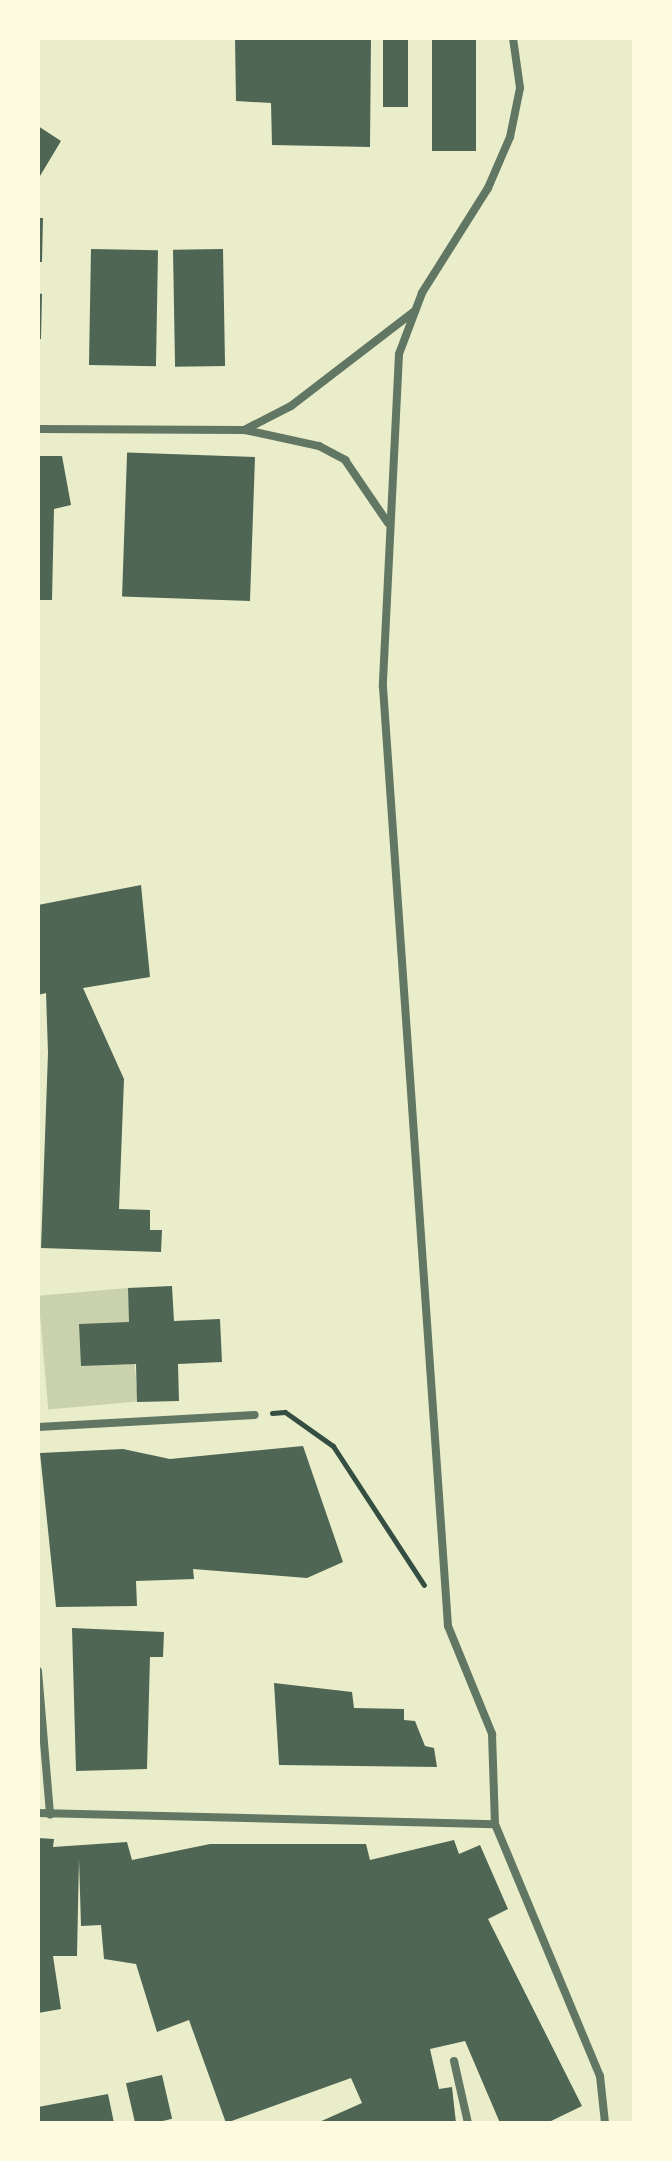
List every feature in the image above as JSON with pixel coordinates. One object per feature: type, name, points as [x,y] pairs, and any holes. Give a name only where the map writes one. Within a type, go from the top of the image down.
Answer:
[{"type":"street","points":[[513,38],[520,88],[510,137],[488,188],[415,310],[399,354],[383,687],[393,883],[427,1250],[448,1626],[492,1734],[495,1824],[600,2076],[605,2123]]},
{"type":"street","points":[[244,430],[291,406],[415,310]]},
{"type":"street","points":[[38,429],[244,430],[319,446],[345,460],[389,526]]},
{"type":"street","points":[[38,1427],[255,1415]]},
{"type":"street","points":[[38,1671],[50,1814]]},
{"type":"street","points":[[38,1813],[495,1824]]},
{"type":"street","points":[[454,2061],[468,2123]]},
{"type":"path","points":[[255,1415],[285,1412],[333,1446],[448,1626]]},
{"type":"green space","points":[[128,1288],[138,1402],[48,1409],[38,1296]]},
{"type":"building","points":[[235,38],[371,38],[370,147],[272,145],[271,103],[236,101]]},
{"type":"building","points":[[383,38],[408,38],[408,107],[383,107]]},
{"type":"building","points":[[432,38],[476,38],[476,151],[432,151]]},
{"type":"building","points":[[38,126],[61,141],[40,176],[38,174]]},
{"type":"building","points":[[38,218],[43,218],[42,262],[38,262]]},
{"type":"building","points":[[91,249],[158,250],[156,366],[89,365]]},
{"type":"building","points":[[223,249],[225,366],[175,367],[173,250]]},
{"type":"building","points":[[38,293],[42,294],[41,339],[38,339]]},
{"type":"building","points":[[127,453],[255,457],[250,601],[122,596]]},
{"type":"building","points":[[38,456],[62,456],[71,505],[54,509],[52,600],[38,600]]},
{"type":"building","points":[[141,885],[150,977],[83,988],[124,1079],[119,1209],[150,1210],[150,1230],[162,1230],[161,1252],[41,1248],[48,1053],[46,993],[38,995],[38,905]]},
{"type":"building","points":[[172,1286],[174,1321],[220,1319],[222,1362],[178,1364],[179,1401],[137,1402],[136,1364],[81,1366],[79,1324],[129,1322],[128,1288]]},
{"type":"building","points":[[303,1446],[343,1562],[307,1578],[193,1569],[194,1579],[136,1581],[137,1606],[56,1607],[40,1453],[123,1449],[170,1459]]},
{"type":"building","points":[[72,1628],[164,1632],[163,1657],[150,1657],[147,1769],[76,1771]]},
{"type":"building","points":[[274,1683],[352,1692],[354,1708],[404,1709],[404,1720],[415,1721],[425,1746],[434,1748],[437,1767],[279,1765]]},
{"type":"building","points":[[38,1838],[54,1839],[53,1847],[127,1842],[132,1860],[210,1844],[366,1844],[370,1860],[454,1840],[459,1854],[480,1845],[508,1909],[488,1919],[582,2106],[547,2123],[500,2123],[465,2041],[430,2049],[439,2089],[452,2087],[456,2123],[317,2123],[362,2103],[351,2078],[226,2123],[189,2020],[157,2032],[136,1964],[104,1959],[101,1925],[81,1926],[79,1859],[77,1956],[53,1956],[61,2009],[38,2013]]},
{"type":"building","points":[[162,2075],[172,2119],[135,2123],[126,2083]]},
{"type":"building","points":[[108,2094],[114,2123],[38,2123],[38,2107]]}]
